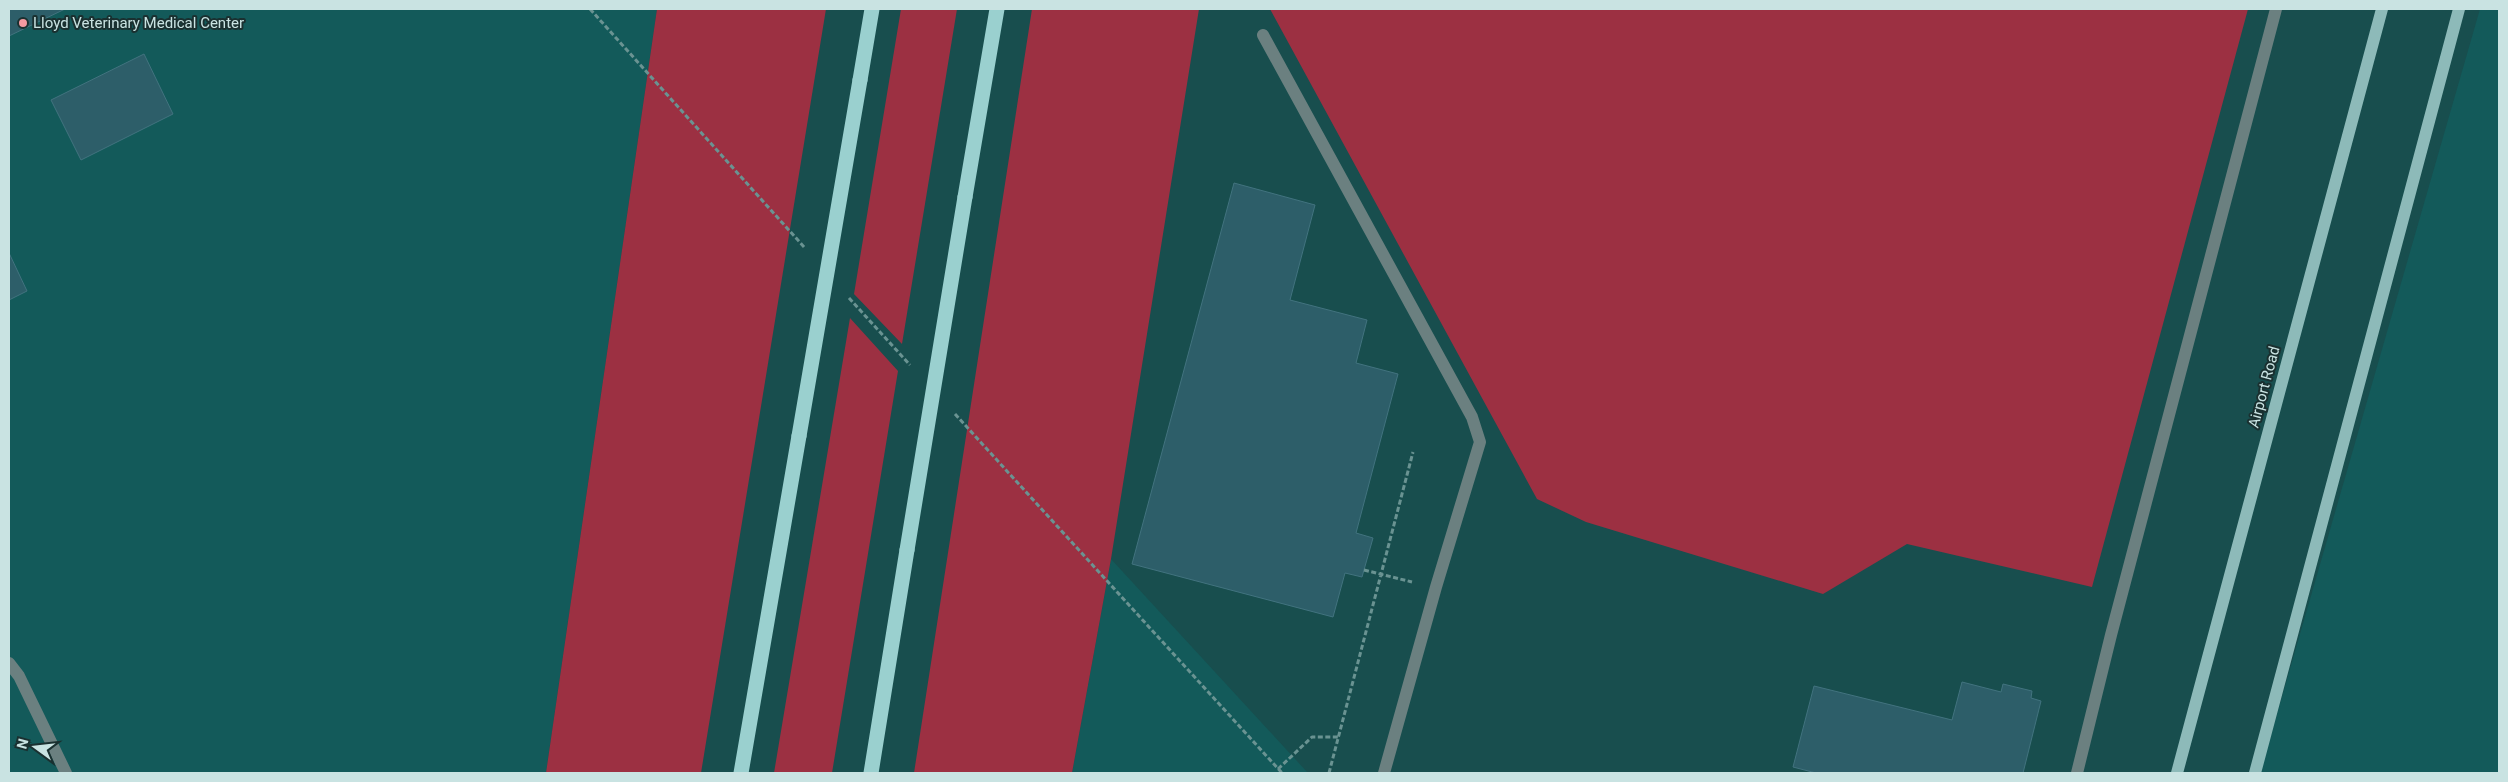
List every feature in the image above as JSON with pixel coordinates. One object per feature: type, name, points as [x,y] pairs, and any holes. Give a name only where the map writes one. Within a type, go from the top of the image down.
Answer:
[{"type":"highway","points":[[741,773],[872,9]]},
{"type":"highway","points":[[871,773],[997,9]]},
{"type":"main road","name":"Airport Road","points":[[2177,773],[2382,9]]},
{"type":"main road","points":[[2255,773],[2459,9]]},
{"type":"lane","points":[[2077,773],[2111,634],[2276,9]]},
{"type":"lane","points":[[1263,35],[1472,418],[1480,442],[1436,587],[1384,773]]},
{"type":"lane","points":[[9,663],[19,676],[66,773]]},
{"type":"path","points":[[1329,773],[1413,452]]},
{"type":"path","points":[[1364,570],[1436,587]]},
{"type":"path","points":[[1278,769],[1312,737],[1338,737]]},
{"type":"shaded area","points":[[9,9],[657,9],[546,773],[9,773]]},
{"type":"shaded area","points":[[657,9],[826,9],[701,773],[546,773]]},
{"type":"shaded area","points":[[901,9],[957,9],[902,344],[854,294]]},
{"type":"shaded area","points":[[1032,9],[1199,9],[1111,559],[1072,773],[914,773]]},
{"type":"shaded area","points":[[1270,9],[2248,9],[2092,587],[1907,544],[1823,594],[1586,522],[1537,499]]},
{"type":"shaded area","points":[[2480,9],[2499,9],[2499,773],[2260,773]]},
{"type":"shaded area","points":[[850,318],[898,371],[832,773],[774,773]]},
{"type":"shaded area","points":[[1111,559],[1308,773],[1072,773]]},
{"type":"building","name":"Lloyd Veterinary Medical Center","points":[[9,9],[65,9],[9,36]]},
{"type":"building","points":[[144,54],[173,114],[81,160],[51,100]]},
{"type":"building","points":[[1234,183],[1315,205],[1290,300],[1367,320],[1356,363],[1398,374],[1356,533],[1373,538],[1362,577],[1345,573],[1333,617],[1132,564]]},
{"type":"building","points":[[9,253],[27,291],[9,300]]},
{"type":"building","points":[[1962,682],[2001,692],[2003,684],[2032,691],[2031,698],[2041,701],[2023,773],[1816,773],[1793,767],[1814,686],[1952,720]]},
{"type":"place","name":"Lloyd Veterinary Medical Center","points":[[23,23]]}]
